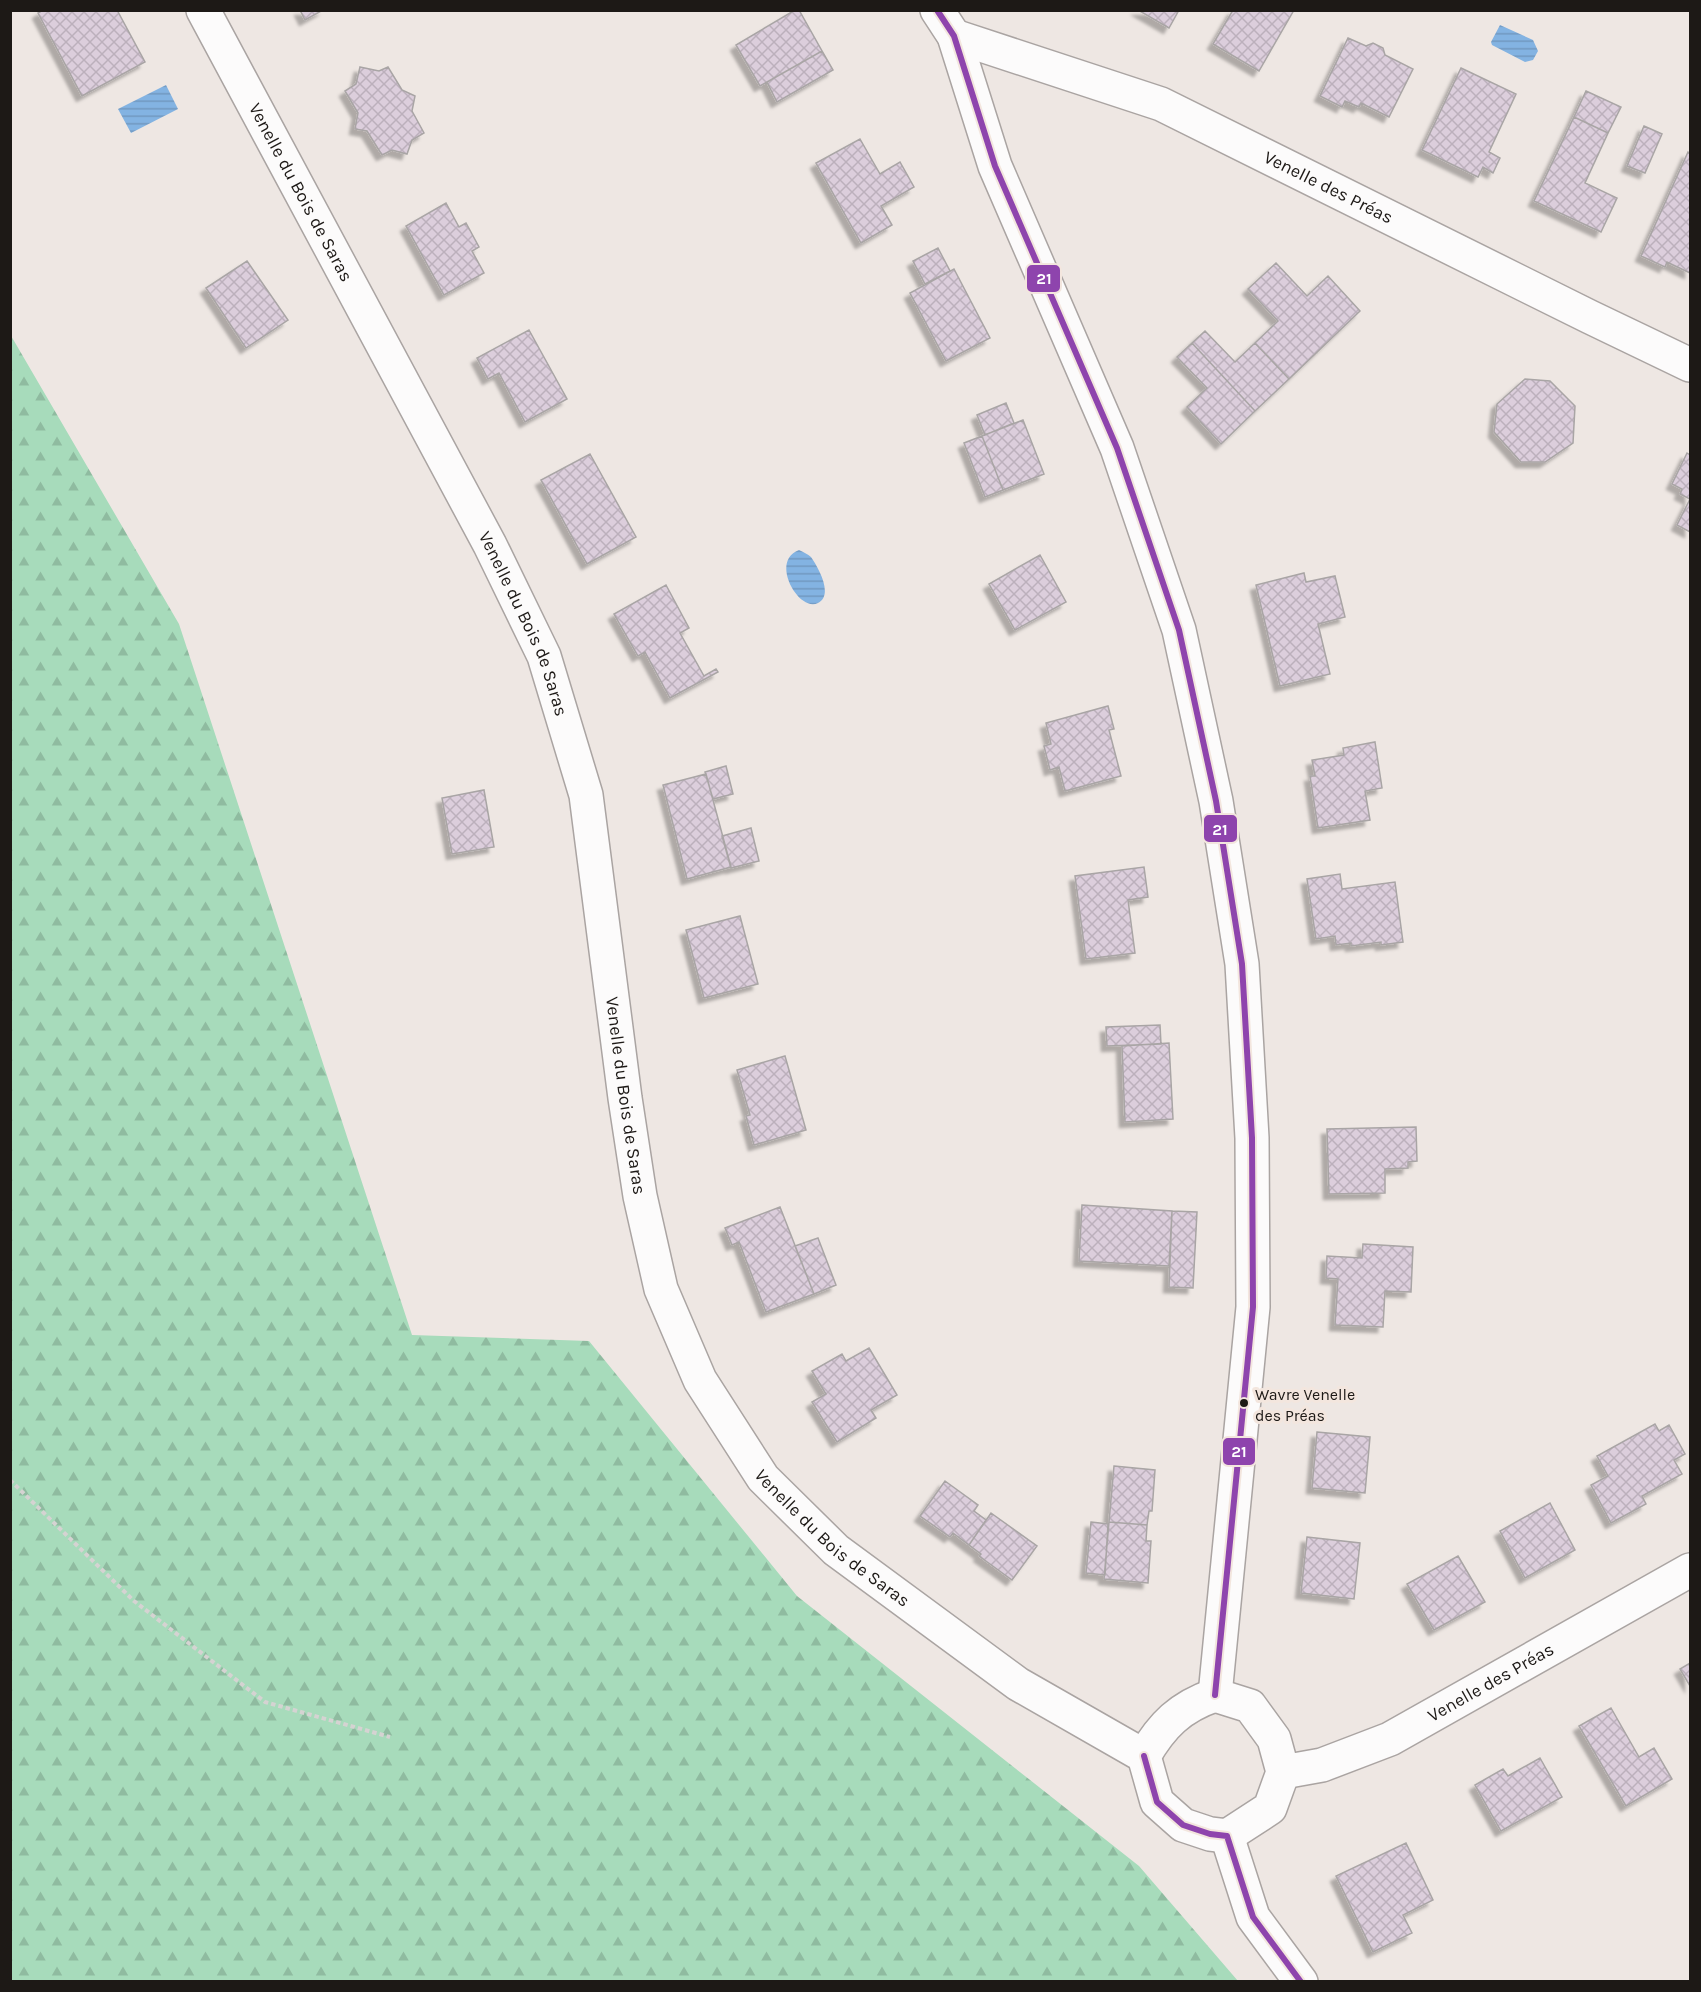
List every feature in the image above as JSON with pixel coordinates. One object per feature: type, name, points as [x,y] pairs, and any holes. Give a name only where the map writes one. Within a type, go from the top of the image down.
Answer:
[{"type":"street","name":"Venelle du Bois de Saras","points":[[203,10],[490,544],[544,656],[586,795],[640,1196],[662,1289],[700,1380],[763,1478],[836,1550],[1018,1684],[1144,1756]]},
{"type":"street","points":[[946,23],[995,166],[1117,448],[1179,630],[1216,801],[1241,952],[1252,1138],[1253,1306],[1215,1695]]},
{"type":"street","name":"Venelle des Préas","points":[[946,23],[1161,104],[1690,365]]},
{"type":"street","name":"Venelle des Préas","points":[[1283,1772],[1322,1765],[1390,1739],[1690,1570]]},
{"type":"street","points":[[1215,1695],[1250,1707],[1274,1739],[1283,1772],[1270,1808],[1227,1836],[1210,1834],[1183,1825],[1157,1802],[1144,1756],[1157,1734],[1173,1717],[1198,1701],[1215,1695]]},
{"type":"street","points":[[1227,1836],[1253,1917],[1301,1982]]},
{"type":"path","points":[[10,1480],[134,1601],[265,1702],[390,1737]]},
{"type":"green space","points":[[10,334],[179,624],[412,1335],[589,1341],[797,1596],[1139,1866],[1238,1981],[11,1981]]},
{"type":"water","points":[[1500,25],[1533,40],[1538,51],[1533,60],[1525,62],[1492,45],[1491,42]]},
{"type":"water","points":[[166,85],[178,109],[131,133],[118,109]]},
{"type":"water","points":[[799,550],[811,557],[823,581],[825,594],[818,603],[810,604],[803,600],[790,584],[787,564],[790,556]]},
{"type":"building","points":[[43,10],[117,10],[145,62],[82,96],[38,13]]},
{"type":"building","points":[[300,10],[323,10],[305,20]]},
{"type":"building","points":[[795,10],[799,10],[822,51],[760,86],[736,45]]},
{"type":"building","points":[[1138,10],[1179,10],[1169,28]]},
{"type":"building","points":[[1233,10],[1294,10],[1259,71],[1213,44]]},
{"type":"building","points":[[1348,38],[1366,46],[1373,43],[1383,48],[1385,55],[1413,69],[1389,117],[1361,103],[1359,107],[1345,101],[1342,107],[1320,96]]},
{"type":"building","points":[[822,51],[833,70],[777,102],[767,82]]},
{"type":"building","points":[[360,67],[379,71],[388,67],[402,90],[415,96],[412,111],[424,133],[412,140],[407,154],[392,150],[382,155],[367,131],[355,129],[358,113],[345,91],[356,84]]},
{"type":"building","points":[[1461,68],[1516,94],[1489,152],[1500,158],[1493,173],[1483,167],[1478,177],[1422,150]]},
{"type":"building","points":[[1586,91],[1621,107],[1608,133],[1574,117]]},
{"type":"building","points":[[1574,117],[1608,133],[1585,183],[1617,198],[1601,232],[1534,201]]},
{"type":"building","points":[[1644,126],[1662,134],[1645,173],[1627,166]]},
{"type":"building","points":[[860,139],[880,174],[900,162],[914,187],[881,206],[892,225],[861,243],[816,163]]},
{"type":"building","points":[[1688,152],[1690,154],[1690,273],[1667,262],[1665,267],[1641,256]]},
{"type":"building","points":[[446,203],[459,227],[466,223],[479,247],[472,251],[484,273],[444,295],[406,226]]},
{"type":"building","points":[[938,248],[950,271],[925,284],[913,261]]},
{"type":"building","points":[[247,261],[288,320],[246,348],[206,288]]},
{"type":"building","points":[[1276,263],[1307,296],[1328,276],[1360,311],[1289,379],[1255,343],[1278,321],[1248,289]]},
{"type":"building","points":[[954,269],[990,338],[946,361],[910,293]]},
{"type":"building","points":[[529,330],[567,399],[525,422],[499,373],[488,379],[477,358]]},
{"type":"building","points":[[1205,331],[1235,362],[1255,343],[1289,379],[1255,411],[1192,343]]},
{"type":"building","points":[[1192,343],[1255,411],[1221,444],[1187,407],[1207,388],[1177,357]]},
{"type":"building","points":[[1525,379],[1550,381],[1575,406],[1573,443],[1545,462],[1521,462],[1494,432],[1497,404]]},
{"type":"building","points":[[1006,403],[1014,423],[985,435],[977,415]]},
{"type":"building","points":[[1023,420],[1044,474],[1003,490],[982,436]]},
{"type":"building","points":[[982,436],[1003,490],[985,497],[964,443]]},
{"type":"building","points":[[1687,453],[1690,455],[1690,499],[1680,494],[1682,489],[1672,484]]},
{"type":"building","points":[[590,454],[636,537],[587,564],[541,480]]},
{"type":"building","points":[[1690,499],[1690,532],[1677,525]]},
{"type":"building","points":[[1040,555],[1066,602],[1015,630],[989,584]]},
{"type":"building","points":[[1304,573],[1306,582],[1335,576],[1345,617],[1318,624],[1330,674],[1280,686],[1256,585]]},
{"type":"building","points":[[666,585],[689,628],[680,633],[704,676],[716,669],[718,672],[670,698],[645,652],[638,656],[614,614]]},
{"type":"building","points":[[1108,706],[1114,729],[1109,730],[1121,776],[1065,791],[1059,767],[1050,770],[1044,746],[1051,744],[1046,723]]},
{"type":"building","points":[[1375,742],[1382,788],[1365,791],[1370,820],[1318,828],[1310,776],[1315,776],[1312,760],[1344,755],[1343,748]]},
{"type":"building","points":[[726,766],[733,794],[713,799],[705,772]]},
{"type":"building","points":[[706,774],[731,867],[687,879],[663,785]]},
{"type":"building","points":[[484,790],[494,847],[452,854],[442,798]]},
{"type":"building","points":[[751,828],[759,861],[731,868],[722,836]]},
{"type":"building","points":[[1144,867],[1148,897],[1128,900],[1135,953],[1086,959],[1075,876]]},
{"type":"building","points":[[1340,874],[1342,889],[1395,882],[1403,942],[1351,946],[1351,943],[1336,945],[1335,936],[1316,939],[1307,879]]},
{"type":"building","points":[[740,916],[758,984],[704,998],[686,930]]},
{"type":"building","points":[[1160,1025],[1161,1044],[1107,1046],[1106,1027]]},
{"type":"building","points":[[1169,1043],[1173,1119],[1125,1122],[1122,1046]]},
{"type":"building","points":[[785,1056],[806,1130],[754,1145],[746,1116],[750,1115],[737,1070]]},
{"type":"building","points":[[1416,1127],[1417,1161],[1408,1162],[1408,1168],[1385,1169],[1385,1193],[1329,1194],[1327,1129]]},
{"type":"building","points":[[1082,1205],[1172,1211],[1169,1266],[1079,1261]]},
{"type":"building","points":[[780,1207],[814,1294],[766,1312],[739,1242],[732,1245],[725,1228]]},
{"type":"building","points":[[1172,1211],[1197,1212],[1193,1288],[1169,1287]]},
{"type":"building","points":[[818,1238],[836,1285],[814,1294],[795,1246]]},
{"type":"building","points":[[1363,1244],[1413,1247],[1411,1292],[1385,1291],[1383,1327],[1335,1325],[1338,1279],[1326,1278],[1327,1256],[1362,1258]]},
{"type":"building","points":[[869,1348],[897,1395],[871,1410],[876,1418],[837,1442],[812,1402],[826,1394],[812,1371],[842,1354],[846,1361]]},
{"type":"building","points":[[1655,1424],[1659,1431],[1669,1425],[1685,1454],[1674,1460],[1682,1474],[1642,1496],[1646,1504],[1611,1523],[1591,1485],[1608,1476],[1597,1456]]},
{"type":"building","points":[[1317,1432],[1370,1437],[1365,1493],[1312,1488]]},
{"type":"building","points":[[1114,1466],[1155,1470],[1152,1511],[1149,1511],[1147,1525],[1109,1522]]},
{"type":"building","points":[[945,1481],[978,1505],[974,1511],[986,1520],[969,1545],[953,1533],[950,1537],[920,1516]]},
{"type":"building","points":[[1550,1503],[1575,1550],[1525,1578],[1500,1531]]},
{"type":"building","points":[[991,1513],[1037,1546],[1012,1580],[979,1556],[981,1554],[969,1545]]},
{"type":"building","points":[[1091,1522],[1108,1524],[1105,1575],[1086,1573]]},
{"type":"building","points":[[1109,1522],[1147,1525],[1146,1541],[1151,1541],[1148,1583],[1104,1579]]},
{"type":"building","points":[[1307,1537],[1360,1543],[1354,1599],[1301,1593]]},
{"type":"building","points":[[1458,1556],[1485,1602],[1434,1630],[1407,1584]]},
{"type":"building","points":[[1690,1663],[1690,1686],[1680,1669]]},
{"type":"building","points":[[1611,1708],[1639,1757],[1654,1748],[1672,1779],[1626,1806],[1579,1726]]},
{"type":"building","points":[[1540,1758],[1562,1797],[1501,1831],[1475,1785],[1503,1769],[1508,1776]]},
{"type":"building","points":[[1406,1843],[1433,1900],[1403,1915],[1412,1933],[1373,1952],[1336,1876]]},
{"type":"transit line","name":"21","points":[[937,10],[954,36],[995,166],[1117,448],[1179,630],[1216,801],[1242,964],[1252,1138],[1253,1307],[1215,1695]]},
{"type":"transit line","name":"21","points":[[1144,1756],[1157,1802],[1183,1825],[1210,1834],[1227,1836]]},
{"type":"transit line","name":"21","points":[[1227,1836],[1253,1917],[1301,1982]]},
{"type":"place","name":"Wavre Venelle des Préas","points":[[1244,1403]]}]
